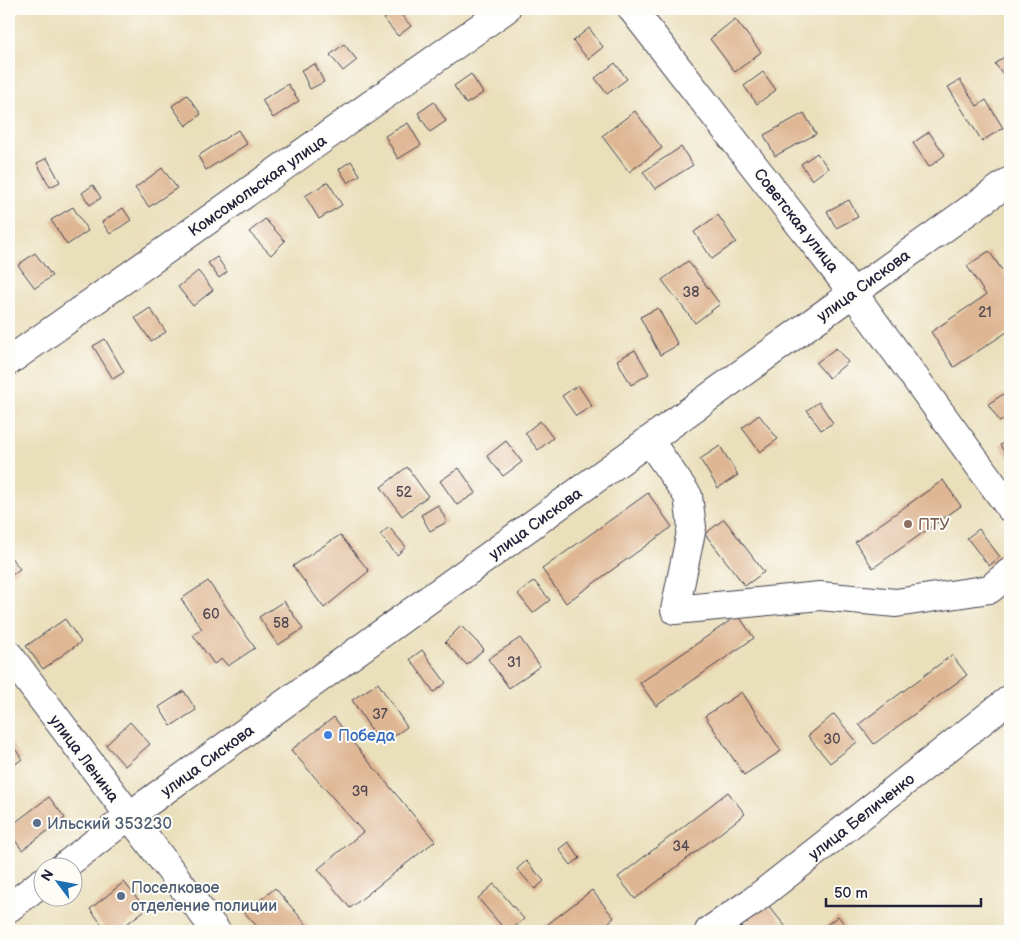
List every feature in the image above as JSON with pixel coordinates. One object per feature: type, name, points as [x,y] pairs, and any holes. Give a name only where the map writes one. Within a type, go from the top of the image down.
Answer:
[{"type":"street","name":"Комсомольская улица","points":[[9,361],[506,9]]},
{"type":"street","name":"Советская улица","points":[[632,9],[853,292],[1010,508]]},
{"type":"street","name":"улица Сискова","points":[[75,858],[130,816],[853,292],[1010,181]]},
{"type":"street","points":[[650,440],[688,496],[692,527],[675,610],[820,596],[896,603],[990,589],[1010,572]]},
{"type":"street","name":"улица Ленина","points":[[9,655],[216,931]]},
{"type":"street","name":"улица Беличенко","points":[[709,931],[753,901],[1010,699]]},
{"type":"street","points":[[9,908],[32,890]]},
{"type":"building","points":[[396,9],[411,26],[398,36],[384,19]]},
{"type":"building","points":[[735,19],[761,52],[735,72],[710,39]]},
{"type":"building","points":[[589,28],[603,47],[588,59],[573,41]]},
{"type":"building","points":[[344,44],[357,60],[343,71],[330,55]]},
{"type":"building","points":[[1010,52],[1010,79],[1009,81],[995,64]]},
{"type":"building","points":[[615,63],[627,79],[607,94],[595,78]]},
{"type":"building","points":[[315,64],[324,82],[310,89],[301,70]]},
{"type":"building","points":[[763,72],[776,90],[757,104],[744,86]]},
{"type":"building","points":[[471,74],[483,93],[466,104],[454,86]]},
{"type":"building","points":[[960,80],[977,106],[986,100],[1003,128],[982,141],[948,87]]},
{"type":"building","points":[[288,84],[299,101],[273,118],[262,100]]},
{"type":"building","points":[[187,95],[201,114],[186,126],[172,106]]},
{"type":"building","points":[[434,102],[446,121],[430,132],[418,113]]},
{"type":"building","points":[[635,111],[662,148],[629,172],[602,136]]},
{"type":"building","points":[[804,113],[816,134],[775,156],[764,135]]},
{"type":"building","points":[[408,123],[421,145],[398,159],[385,136]]},
{"type":"building","points":[[238,130],[247,144],[206,170],[198,156]]},
{"type":"building","points":[[929,132],[945,155],[929,167],[913,143]]},
{"type":"building","points":[[681,147],[693,165],[655,189],[643,172]]},
{"type":"building","points":[[817,153],[828,168],[812,180],[801,164]]},
{"type":"building","points":[[47,158],[60,182],[50,187],[37,163]]},
{"type":"building","points":[[351,161],[360,175],[348,183],[339,169]]},
{"type":"building","points":[[162,168],[177,188],[149,207],[135,188]]},
{"type":"building","points":[[328,182],[342,205],[319,219],[305,196]]},
{"type":"building","points":[[93,185],[101,198],[90,205],[82,193]]},
{"type":"building","points":[[849,200],[858,217],[836,228],[827,211]]},
{"type":"building","points":[[73,207],[88,231],[67,245],[51,220]]},
{"type":"building","points":[[123,208],[131,220],[110,234],[102,222]]},
{"type":"building","points":[[718,215],[736,242],[712,259],[694,232]]},
{"type":"building","points":[[265,219],[285,241],[271,255],[249,232]]},
{"type":"building","points":[[989,251],[1008,279],[1010,278],[1010,330],[954,367],[931,332],[986,295],[967,266]]},
{"type":"building","points":[[35,253],[52,276],[35,288],[18,265]]},
{"type":"building","points":[[217,257],[227,272],[219,278],[208,263]]},
{"type":"building","points":[[688,261],[720,304],[695,323],[662,280]]},
{"type":"building","points":[[198,271],[213,290],[193,306],[178,287]]},
{"type":"building","points":[[150,308],[166,332],[151,341],[135,318]]},
{"type":"building","points":[[658,308],[678,345],[660,355],[640,317]]},
{"type":"building","points":[[105,339],[124,372],[113,379],[93,346]]},
{"type":"building","points":[[836,348],[848,362],[829,378],[816,363]]},
{"type":"building","points":[[635,350],[649,374],[631,385],[617,360]]},
{"type":"building","points":[[578,385],[592,406],[576,416],[562,396]]},
{"type":"building","points":[[1010,390],[1010,415],[1000,422],[988,404]]},
{"type":"building","points":[[819,402],[833,423],[821,430],[807,410]]},
{"type":"building","points":[[759,415],[778,439],[760,452],[742,428]]},
{"type":"building","points":[[540,421],[553,438],[538,450],[525,433]]},
{"type":"building","points":[[1010,438],[1010,460],[1000,445]]},
{"type":"building","points":[[506,441],[522,462],[503,476],[487,456]]},
{"type":"building","points":[[720,446],[738,475],[718,488],[700,459]]},
{"type":"building","points":[[407,467],[428,496],[402,516],[381,487]]},
{"type":"building","points":[[459,468],[476,493],[457,505],[440,481]]},
{"type":"building","name":"ПТУ","points":[[943,480],[961,506],[873,568],[855,542]]},
{"type":"building","points":[[648,493],[672,527],[566,603],[542,569]]},
{"type":"building","points":[[438,505],[447,522],[430,531],[421,515]]},
{"type":"building","points":[[724,519],[764,572],[745,586],[705,534]]},
{"type":"building","points":[[389,527],[406,547],[397,555],[380,535]]},
{"type":"building","points":[[979,529],[1000,557],[989,566],[967,538]]},
{"type":"building","points":[[340,535],[369,571],[324,608],[293,566]]},
{"type":"building","points":[[9,555],[20,569],[9,577]]},
{"type":"building","points":[[208,581],[255,648],[228,666],[222,659],[214,664],[193,635],[202,629],[181,599]]},
{"type":"building","points":[[534,581],[550,600],[533,613],[518,594]]},
{"type":"building","points":[[284,601],[303,629],[278,645],[259,617]]},
{"type":"building","points":[[738,615],[754,638],[656,706],[640,683]]},
{"type":"building","points":[[65,619],[81,642],[43,669],[26,646]]},
{"type":"building","points":[[461,626],[484,649],[467,665],[445,642]]},
{"type":"building","points":[[520,638],[540,666],[509,688],[488,659]]},
{"type":"building","points":[[422,650],[446,683],[434,692],[410,659]]},
{"type":"building","points":[[952,655],[967,675],[874,744],[859,724]]},
{"type":"building","points":[[378,683],[407,727],[381,745],[352,700]]},
{"type":"building","points":[[184,691],[196,710],[171,726],[159,707]]},
{"type":"building","points":[[742,692],[781,751],[744,775],[705,716]]},
{"type":"building","points":[[834,714],[857,742],[830,763],[808,736]]},
{"type":"building","points":[[334,717],[435,841],[350,908],[318,869],[363,832],[291,750]]},
{"type":"building","points":[[130,722],[150,744],[125,766],[106,745]]},
{"type":"building","points":[[9,740],[22,759],[9,769]]},
{"type":"building","points":[[728,792],[745,814],[635,899],[618,877]]},
{"type":"building","name":"Ильский 353230","points":[[49,797],[65,818],[22,850],[9,832],[9,827]]},
{"type":"building","points":[[568,842],[580,858],[571,865],[559,849]]},
{"type":"building","points":[[526,861],[544,881],[535,889],[517,869]]},
{"type":"building","name":"Поселковое отделение полиции","points":[[124,882],[146,909],[118,931],[107,931],[90,909]]},
{"type":"building","points":[[494,884],[524,919],[510,931],[506,931],[478,898]]},
{"type":"building","points":[[275,888],[312,931],[261,931],[245,913]]},
{"type":"building","points":[[592,890],[614,918],[598,931],[539,931]]},
{"type":"building","points":[[768,905],[789,931],[742,931],[739,928]]},
{"type":"building","points":[[838,916],[850,931],[819,931]]},
{"type":"place","name":"ПТУ","points":[[908,524]]},
{"type":"place","name":"Победа","points":[[328,735]]},
{"type":"place","name":"Ильский 353230","points":[[37,823]]},
{"type":"place","name":"Поселковое отделение полиции","points":[[121,896]]}]
